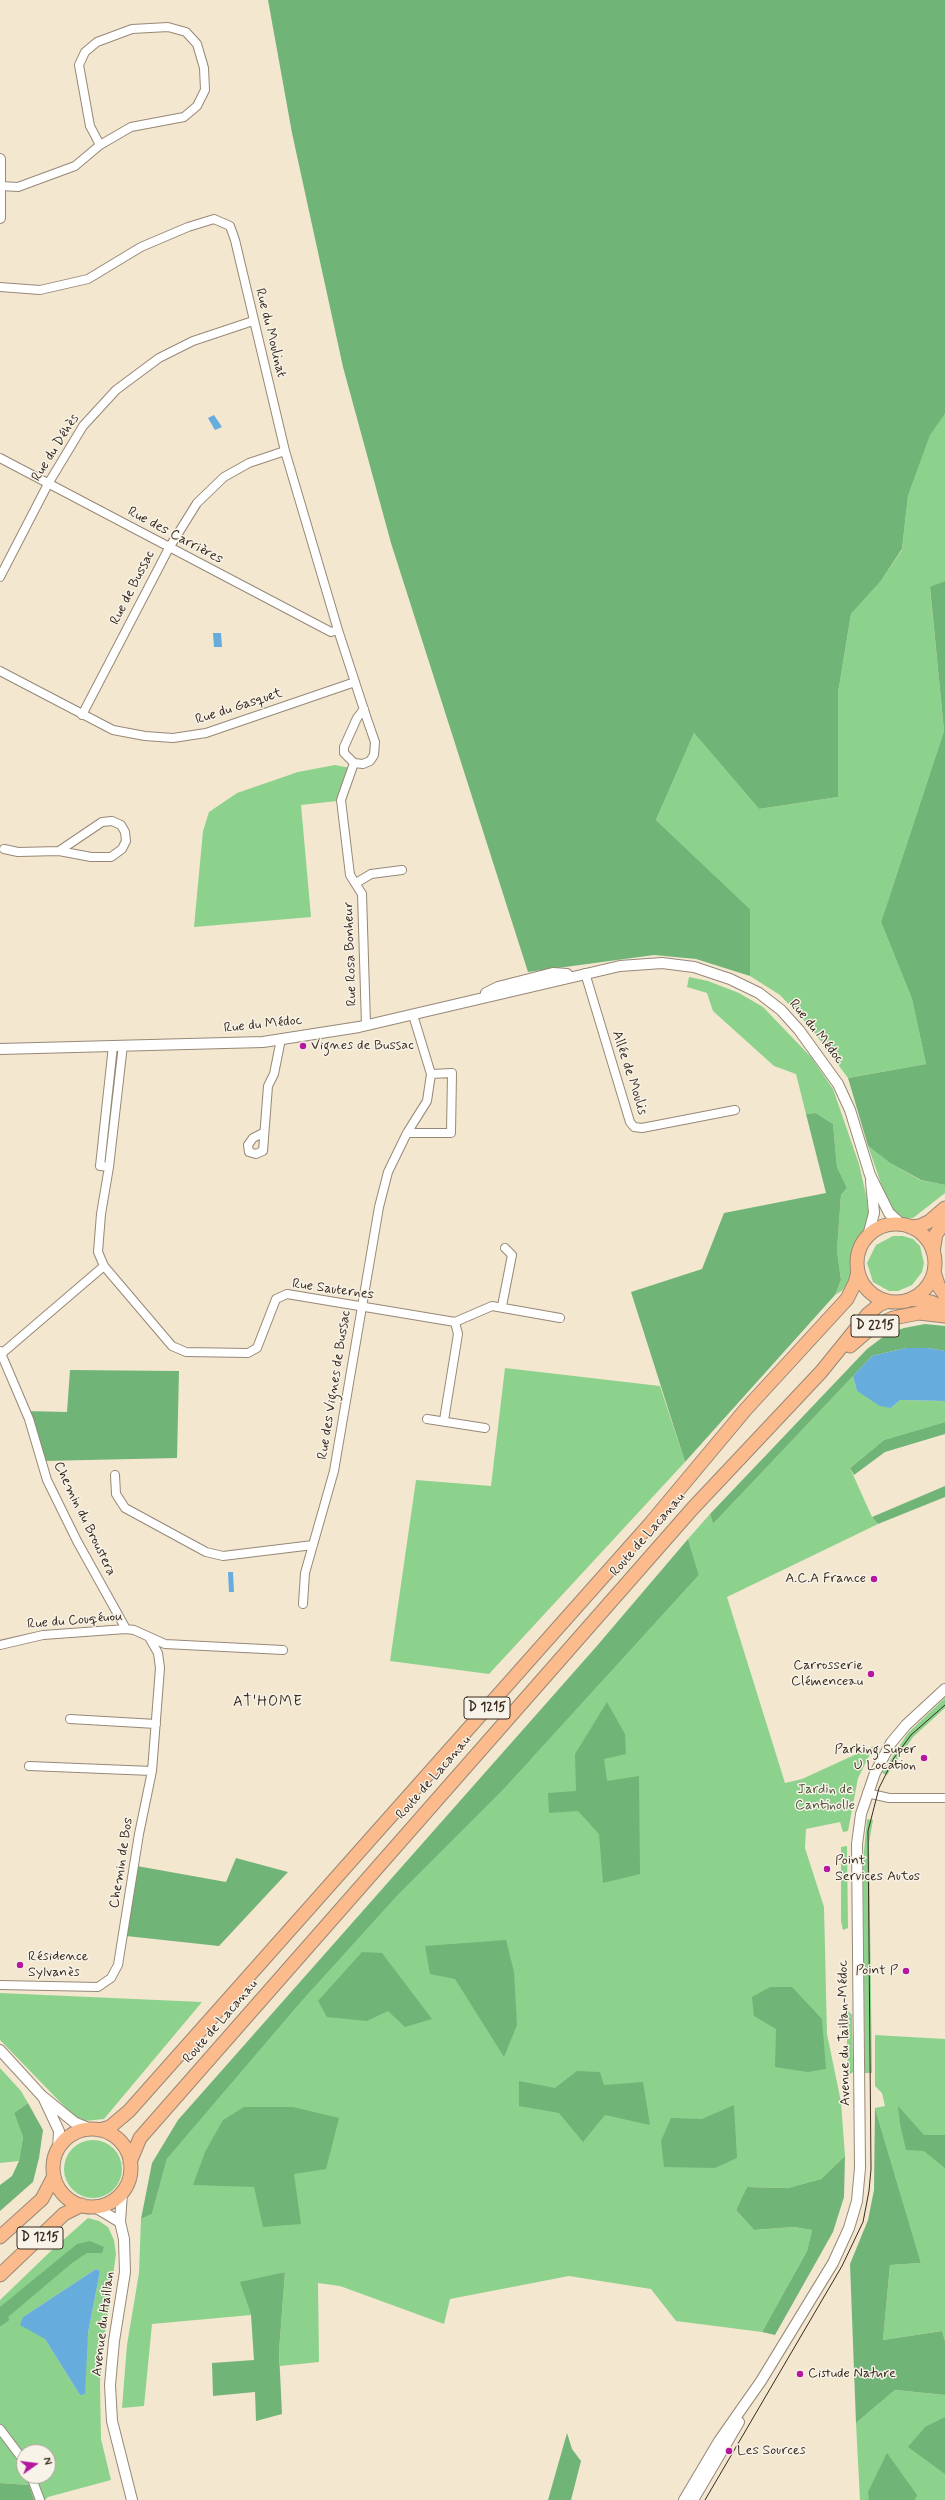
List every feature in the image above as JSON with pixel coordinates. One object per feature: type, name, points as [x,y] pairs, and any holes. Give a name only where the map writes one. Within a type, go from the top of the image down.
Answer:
[{"type":"main road","points":[[934,1272],[922,1293],[911,1299],[900,1302],[888,1301],[868,1291],[858,1272],[859,1253],[868,1236],[878,1228],[889,1225],[920,1226],[930,1221],[945,1208]]},
{"type":"main road","points":[[945,1222],[936,1234],[933,1252],[934,1272],[939,1287],[945,1295]]},
{"type":"main road","points":[[905,1225],[928,1241],[933,1252]]},
{"type":"main road","name":"Route de Lacanau","points":[[96,2129],[114,2124],[129,2110],[645,1530],[746,1409],[847,1299],[855,1283],[858,1272]]},
{"type":"main road","name":"D 2215","points":[[911,1299],[931,1302],[945,1308]]},
{"type":"main road","name":"Route de Lacanau","points":[[130,2162],[134,2150],[145,2132],[693,1508],[821,1372],[868,1314],[879,1305],[888,1301]]},
{"type":"main road","name":"D 2215","points":[[821,1372],[863,1334],[883,1322],[906,1315],[919,1313],[945,1316]]},
{"type":"main road","points":[[96,2129],[120,2141],[127,2151],[130,2162],[128,2184],[122,2193],[109,2202],[95,2207],[82,2205],[64,2194],[54,2176],[54,2162],[58,2150],[72,2135],[96,2129]]},
{"type":"main road","name":"D 1215","points":[[0,2237],[42,2199],[54,2176]]},
{"type":"main road","name":"D 1215","points":[[0,2275],[64,2214],[82,2205]]},
{"type":"street","points":[[1,186],[18,187],[76,166],[100,145],[131,127],[184,117],[197,106],[205,90],[204,68],[197,44],[186,32],[168,27],[132,29],[97,42],[85,52],[79,65],[90,126],[100,145]]},
{"type":"street","points":[[0,158],[0,218]]},
{"type":"street","name":"Rue du Moulinat","points":[[0,287],[40,290],[88,279],[141,247],[188,227],[214,220],[230,226],[235,240],[253,322],[285,451],[338,630],[376,749],[370,761],[363,764],[354,763]]},
{"type":"street","name":"Rue du Déhès","points":[[0,577],[48,484],[83,426],[116,390],[133,375],[158,358],[193,341],[253,322]]},
{"type":"street","name":"Rue de Bussac","points":[[82,715],[169,548],[197,503],[224,478],[248,463],[285,451]]},
{"type":"street","name":"Rue des Carrières","points":[[0,458],[331,632],[338,630]]},
{"type":"street","name":"Rue du Gasquet","points":[[0,671],[113,730],[145,736],[173,738],[206,733],[355,682]]},
{"type":"street","points":[[354,763],[344,753],[344,747],[357,718],[364,709]]},
{"type":"street","name":"Rue Rosa Bonheur","points":[[354,763],[342,800],[350,875],[362,894],[366,1025]]},
{"type":"street","points":[[1,848],[18,852],[59,851],[91,857],[111,857],[122,849],[126,841],[125,832],[120,825],[112,821],[102,822],[59,851]]},
{"type":"street","name":"Rue Rosa Bonheur","points":[[356,883],[371,874],[402,870]]},
{"type":"street","name":"Rue du Médoc","points":[[0,1049],[52,1046],[183,1046],[281,1039],[366,1025],[585,973],[635,964],[675,963],[712,972],[748,987],[770,1000],[799,1030],[838,1084],[853,1117],[870,1175],[889,1213],[905,1225]]},
{"type":"street","name":"Allée de Moulis","points":[[585,973],[630,1122],[634,1127],[642,1128],[735,1110]]},
{"type":"street","name":"Rue des Vignes de Bussac","points":[[303,1604],[305,1573],[334,1471],[361,1307],[381,1200],[388,1172],[407,1133],[427,1100],[431,1074],[413,1014]]},
{"type":"street","points":[[263,1133],[268,1086],[274,1074],[281,1039]]},
{"type":"street","name":"Rue Sauternes","points":[[118,1045],[100,1166],[109,1167],[100,1214],[98,1252],[104,1266],[172,1346],[186,1352],[248,1354],[257,1348],[276,1300],[287,1294],[455,1322]]},
{"type":"street","name":"Rue du Médoc","points":[[0,1056],[52,1046]]},
{"type":"street","points":[[407,1133],[451,1133],[452,1073],[431,1074]]},
{"type":"street","name":"Rue du Médoc","points":[[868,1236],[874,1213],[870,1175]]},
{"type":"street","points":[[502,1306],[512,1255],[505,1248]]},
{"type":"street","points":[[1,1353],[104,1266]]},
{"type":"street","points":[[444,1420],[458,1334],[455,1322],[492,1306],[502,1306],[560,1318]]},
{"type":"street","name":"Chemin du Broustera","points":[[1,1353],[29,1419],[46,1480],[77,1541],[126,1629]]},
{"type":"street","points":[[427,1419],[444,1420],[485,1428]]},
{"type":"street","points":[[115,1475],[116,1494],[125,1508],[206,1552],[223,1556],[313,1545]]},
{"type":"street","name":"Rue du Couqéuou","points":[[0,1645],[43,1636],[126,1629],[134,1630],[150,1639],[165,1644],[283,1650]]},
{"type":"street","name":"Chemin de Bos","points":[[0,1985],[84,1988],[98,1987],[111,1978],[118,1965],[139,1834],[152,1771],[160,1668],[158,1653],[150,1639]]},
{"type":"street","name":"Avenue du Taillan-Médoc","points":[[693,2500],[726,2446],[761,2381],[833,2262],[850,2228],[857,2201],[860,2147],[857,1844],[860,1814],[878,1765],[891,1743],[906,1725],[945,1689]]},
{"type":"street","points":[[70,1719],[156,1724]]},
{"type":"street","points":[[29,1766],[152,1771]]},
{"type":"street","points":[[867,1792],[889,1798],[945,1798]]},
{"type":"street","points":[[0,2050],[42,2096],[74,2122],[96,2129]]},
{"type":"street","points":[[42,2096],[57,2124],[59,2131],[58,2150]]},
{"type":"street","name":"Avenue du Haillan","points":[[122,2193],[120,2222],[124,2239],[125,2272],[114,2341],[110,2385],[112,2421],[132,2500]]},
{"type":"street","points":[[95,2207],[120,2222]]},
{"type":"street","name":"Avenue du Taillan-Médoc","points":[[684,2500],[720,2441],[761,2381]]},
{"type":"street","points":[[0,2428],[16,2450]]},
{"type":"street","points":[[34,2484],[40,2500]]},
{"type":"green space","points":[[268,0],[945,0],[945,414],[930,435],[908,496],[902,549],[881,581],[851,614],[838,693],[838,797],[759,809],[694,733],[656,820],[750,909],[750,976],[696,959],[654,955],[528,972],[391,543],[343,367],[292,133]]},
{"type":"green space","points":[[945,414],[945,581],[930,588],[944,731],[881,922],[912,999],[926,1064],[848,1078],[811,1028],[780,995],[750,976],[750,909],[656,820],[694,733],[759,809],[838,797],[838,693],[851,614],[881,581],[902,550],[908,496],[930,434]]},
{"type":"green space","points":[[945,581],[945,1185],[921,1180],[890,1163],[868,1146],[848,1078],[926,1064],[912,999],[881,922],[944,731],[930,587]]},
{"type":"green space","points":[[335,765],[350,768],[337,801],[301,805],[311,917],[194,927],[203,831],[209,812],[237,793],[298,772]]},
{"type":"green space","points":[[689,977],[708,981],[739,993],[763,1007],[811,1057],[833,1089],[859,1164],[867,1199],[869,1219],[866,1228],[857,1238],[851,1251],[850,1279],[843,1290],[835,1295],[841,1280],[837,1250],[841,1195],[847,1188],[837,1167],[833,1124],[816,1113],[806,1114],[796,1074],[774,1066],[713,1011],[707,993],[687,987]]},
{"type":"green space","points":[[816,1113],[833,1124],[837,1167],[847,1188],[841,1195],[837,1250],[841,1280],[835,1295],[685,1462],[631,1292],[702,1269],[724,1213],[826,1193],[806,1114]]},
{"type":"green space","points":[[868,1146],[890,1163],[920,1180],[945,1185],[945,1193],[913,1218],[907,1219],[898,1216],[891,1208],[884,1192]]},
{"type":"green space","points":[[893,1236],[903,1236],[913,1239],[920,1246],[924,1263],[922,1272],[912,1285],[898,1291],[889,1291],[873,1282],[867,1263],[876,1245]]},
{"type":"green space","points":[[925,1324],[945,1326],[945,1351],[928,1348],[906,1348],[872,1356],[713,1524],[710,1514],[867,1349],[887,1334],[904,1328]]},
{"type":"green space","points":[[505,1368],[660,1386],[685,1462],[489,1674],[390,1661],[416,1480],[491,1486]]},
{"type":"green space","points":[[70,1370],[179,1371],[177,1458],[43,1461],[25,1411],[67,1412]]},
{"type":"green space","name":"Jardin de Cantinolle","points":[[853,1376],[857,1391],[891,1408],[900,1400],[945,1401],[945,1422],[884,1440],[850,1468],[872,1517],[878,1524],[727,1597],[785,1783],[802,1779],[874,1746],[858,1778],[848,1831],[843,1832],[840,1822],[806,1829],[805,1848],[824,1907],[827,2034],[841,2102],[845,2156],[821,2179],[788,2188],[747,2187],[736,2210],[754,2230],[794,2227],[812,2230],[807,2251],[762,2332],[676,2321],[651,2289],[569,2276],[450,2299],[444,2324],[340,2286],[318,2283],[319,2362],[280,2366],[279,2352],[285,2272],[241,2283],[251,2315],[152,2324],[144,2406],[122,2408],[127,2345],[139,2273],[141,2219],[152,2214],[167,2159],[301,2002],[398,1895],[504,1789],[699,1575],[688,1539],[710,1514],[713,1524]]},
{"type":"green space","points":[[945,1422],[945,1434],[885,1452],[854,1475],[850,1468],[884,1440]]},
{"type":"green space","points":[[945,1486],[945,1497],[878,1524],[872,1517]]},
{"type":"green space","points":[[688,1539],[699,1575],[504,1789],[398,1895],[301,2002],[167,2159],[152,2214],[141,2219],[152,2163],[178,2120],[596,1647]]},
{"type":"green space","points":[[945,1698],[945,1708],[913,1737],[887,1775],[882,1773],[908,1733]]},
{"type":"green space","points":[[607,1702],[625,1734],[626,1754],[604,1759],[607,1781],[639,1776],[640,1874],[603,1883],[599,1834],[578,1811],[549,1813],[548,1793],[576,1791],[575,1754]]},
{"type":"green space","points":[[867,1819],[873,1820],[869,1843],[872,2073],[865,2073],[863,1863]]},
{"type":"green space","points":[[847,1846],[848,1928],[843,1930],[841,1921],[841,1847]]},
{"type":"green space","points":[[236,1858],[288,1872],[219,1946],[126,1936],[137,1866],[226,1882]]},
{"type":"green space","points":[[506,1940],[514,1972],[517,2025],[504,2057],[455,1979],[430,1974],[425,1946]]},
{"type":"green space","points":[[362,1952],[382,1953],[432,2019],[405,2027],[388,2011],[367,2021],[327,2017],[318,2001]]},
{"type":"green space","points":[[770,1987],[792,1987],[822,2019],[826,2069],[808,2072],[775,2067],[776,2029],[754,2016],[752,1997]]},
{"type":"green space","points":[[0,1993],[202,2002],[104,2119],[85,2121],[75,2116],[65,2107],[0,2040]]},
{"type":"green space","points":[[846,2008],[852,2015],[853,2072],[848,2076]]},
{"type":"green space","points":[[875,2035],[945,2039],[945,2341],[942,2331],[883,2340],[890,2265],[921,2263],[875,2108],[885,2106],[882,2093],[875,2086]]},
{"type":"green space","points":[[0,2068],[21,2091],[28,2103],[14,2113],[23,2137],[19,2161],[0,2163]]},
{"type":"green space","points":[[577,2071],[600,2072],[604,2085],[643,2082],[650,2125],[605,2115],[583,2142],[559,2113],[519,2106],[519,2081],[555,2088]]},
{"type":"green space","points":[[28,2103],[43,2130],[39,2158],[33,2182],[0,2211],[0,2185],[12,2176],[19,2161],[23,2137],[14,2113]]},
{"type":"green space","points":[[734,2105],[737,2158],[715,2168],[664,2167],[661,2141],[671,2118],[702,2119]]},
{"type":"green space","points":[[898,2106],[924,2135],[945,2135],[945,2168],[924,2151],[906,2150],[900,2124]]},
{"type":"green space","points":[[244,2107],[293,2107],[339,2118],[326,2169],[294,2174],[301,2224],[263,2227],[254,2187],[193,2185],[205,2152],[223,2120]]},
{"type":"green space","points":[[875,2108],[921,2263],[890,2265],[883,2340],[942,2331],[945,2341],[945,2395],[895,2390],[856,2423],[850,2264],[868,2220],[874,2190]]},
{"type":"green space","points":[[93,2140],[109,2145],[117,2153],[122,2169],[117,2185],[109,2193],[93,2198],[77,2193],[69,2185],[64,2169],[69,2153],[77,2145]]},
{"type":"green space","points":[[845,2156],[844,2197],[833,2232],[775,2335],[762,2332],[807,2251],[812,2230],[794,2227],[754,2230],[736,2210],[747,2187],[788,2188],[821,2179]]},
{"type":"green space","points":[[88,2218],[99,2221],[108,2227],[114,2240],[116,2254],[102,2355],[100,2382],[101,2439],[111,2480],[48,2497],[45,2500],[34,2500],[29,2485],[0,2483],[0,2327],[10,2320],[0,2307],[0,2300]],"holes":[[[96,2269],[100,2271],[88,2333],[80,2395],[45,2339],[23,2317]]]},
{"type":"green space","points":[[90,2241],[104,2247],[102,2253],[87,2253],[72,2263],[8,2317],[10,2320],[0,2327],[0,2307],[77,2244]]},
{"type":"green space","points":[[285,2272],[279,2352],[282,2414],[256,2421],[255,2392],[213,2396],[212,2363],[254,2360],[251,2315],[240,2282]]},
{"type":"green space","points":[[895,2390],[945,2395],[945,2500],[860,2500],[856,2423]]},
{"type":"green space","points":[[945,2417],[945,2474],[908,2447],[925,2427]]},
{"type":"green space","points":[[567,2433],[572,2449],[581,2461],[571,2500],[548,2500]]},
{"type":"green space","points":[[887,2453],[917,2495],[915,2500],[869,2500],[868,2492]]},
{"type":"green space","points":[[0,2483],[29,2485],[34,2500],[0,2500]]},
{"type":"water","points":[[214,415],[222,427],[215,430],[208,418]]},
{"type":"water","points":[[213,633],[221,633],[222,647],[214,647]]},
{"type":"water","points":[[906,1348],[928,1348],[945,1351],[945,1401],[900,1400],[891,1408],[880,1406],[857,1391],[853,1376],[872,1356]]},
{"type":"water","points":[[228,1572],[233,1572],[234,1592],[229,1592]]},
{"type":"water","points":[[96,2269],[100,2271],[88,2333],[85,2394],[80,2395],[45,2339],[20,2325],[23,2317]]},
{"type":"tram line","points":[[705,2500],[842,2266],[863,2222],[869,2191],[871,2169],[868,1831],[879,1788],[894,1758],[911,1735],[945,1705]]},
{"type":"place","name":"Vignes de Bussac","points":[[303,1046]]},
{"type":"place","name":"A.C.A France","points":[[874,1579]]},
{"type":"place","name":"Carrosserie Clémenceau","points":[[871,1674]]},
{"type":"place","name":"Parking Super U Location","points":[[924,1758]]},
{"type":"place","name":"Point Services Autos","points":[[827,1869]]},
{"type":"place","name":"Résidence Sylvanès","points":[[20,1965]]},
{"type":"place","name":"Point P","points":[[906,1971]]},
{"type":"place","name":"Cistude Nature","points":[[800,2374]]},
{"type":"place","name":"Les Sources","points":[[729,2451]]},
{"type":"district","name":"AT'HOME","points":[[268,1703]]}]
